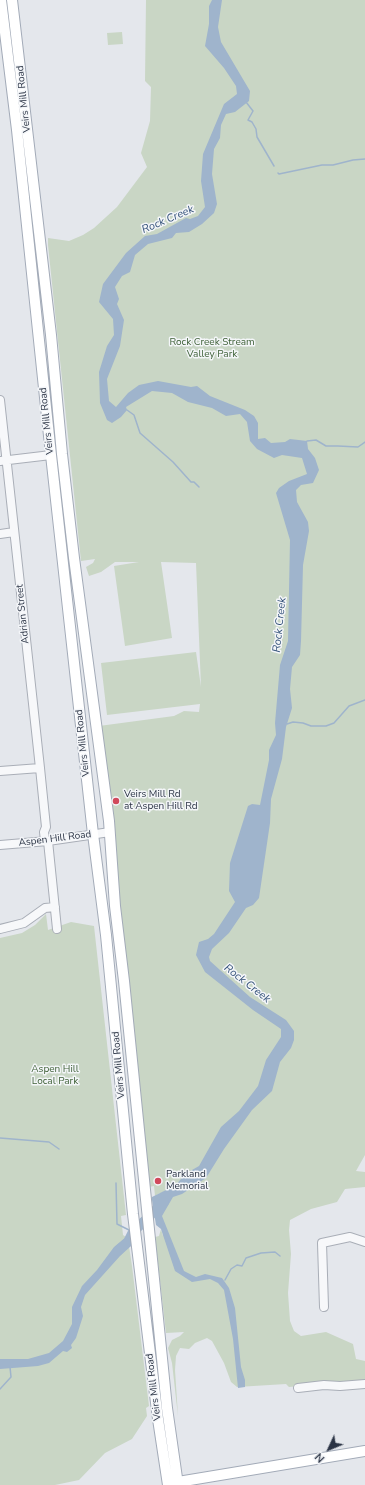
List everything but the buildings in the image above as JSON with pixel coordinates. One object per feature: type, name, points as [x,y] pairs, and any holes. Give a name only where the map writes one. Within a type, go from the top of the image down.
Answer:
[{"type":"main road","name":"Veirs Mill Road","points":[[1,0],[93,834],[106,935],[133,1214],[158,1426],[171,1484]]},
{"type":"main road","name":"Veirs Mill Road","points":[[12,0],[73,551],[110,832],[115,906],[124,981],[167,1408],[171,1484]]},
{"type":"main road","points":[[6,39],[17,37]]},
{"type":"main road","points":[[34,294],[45,292]]},
{"type":"main road","points":[[48,423],[59,422]]},
{"type":"main road","points":[[171,1484],[365,1451]]},
{"type":"street","name":"Adrian Street","points":[[0,400],[3,460],[14,532],[46,827],[44,832],[48,841],[57,929]]},
{"type":"street","points":[[3,460],[51,455]]},
{"type":"street","points":[[0,534],[14,532]]},
{"type":"street","points":[[0,772],[40,768]]},
{"type":"street","name":"Aspen Hill Road","points":[[0,845],[48,841],[110,832]]},
{"type":"street","points":[[0,929],[24,923],[45,908],[55,907]]},
{"type":"street","points":[[324,1307],[322,1243],[350,1237],[365,1242]]},
{"type":"street","points":[[298,1388],[324,1385],[340,1386],[365,1384]]},
{"type":"green space","name":"Rock Creek Stream Valley Park","points":[[146,0],[365,0],[365,1155],[356,1171],[365,1172],[365,1187],[345,1189],[337,1202],[311,1209],[290,1220],[289,1230],[291,1254],[288,1293],[290,1321],[294,1331],[301,1336],[326,1332],[353,1344],[356,1359],[365,1361],[365,1380],[289,1387],[286,1384],[237,1387],[231,1382],[224,1363],[212,1341],[207,1338],[195,1343],[189,1349],[180,1348],[176,1356],[175,1370],[178,1416],[172,1363],[168,1348],[172,1340],[184,1332],[166,1333],[155,1237],[159,1236],[161,1229],[163,1236],[160,1193],[155,1196],[154,1186],[149,1187],[99,726],[174,716],[184,711],[199,712],[200,704],[107,715],[101,663],[196,652],[201,687],[196,563],[161,562],[172,638],[125,646],[114,566],[139,562],[115,562],[101,572],[89,576],[86,567],[93,563],[95,559],[81,561],[48,245],[48,238],[69,241],[94,228],[117,207],[147,167],[141,153],[150,121],[151,87],[145,81]]},
{"type":"green space","points":[[122,32],[123,44],[108,45],[107,33]]},
{"type":"green space","name":"Aspen Hill Local Park","points":[[46,914],[48,930],[71,922],[94,926],[126,1215],[121,1216],[123,1235],[126,1237],[124,1239],[126,1249],[129,1246],[149,1406],[146,1408],[147,1416],[132,1439],[105,1453],[79,1480],[55,1485],[0,1485],[0,938],[22,933],[35,925]]},
{"type":"water","points":[[212,0],[222,0],[218,27],[221,42],[250,91],[249,101],[235,112],[226,114],[221,125],[220,138],[214,149],[212,174],[217,204],[214,213],[202,224],[189,232],[176,233],[172,238],[148,244],[135,255],[130,272],[122,276],[115,287],[119,299],[117,304],[124,320],[120,346],[107,379],[109,401],[116,407],[128,393],[139,385],[158,381],[191,387],[197,386],[210,396],[245,410],[254,416],[258,423],[258,439],[265,438],[271,443],[285,442],[290,439],[307,441],[308,449],[315,458],[319,470],[313,483],[301,485],[296,490],[297,502],[308,522],[309,531],[303,565],[300,655],[292,667],[290,689],[292,708],[286,727],[282,759],[271,799],[270,823],[259,898],[253,905],[246,908],[229,933],[212,949],[209,957],[210,961],[250,997],[286,1020],[294,1031],[294,1040],[291,1048],[280,1062],[272,1091],[252,1110],[224,1149],[206,1178],[182,1194],[173,1197],[162,1216],[184,1271],[196,1277],[205,1274],[222,1278],[229,1288],[235,1308],[241,1367],[245,1380],[245,1387],[238,1388],[233,1339],[224,1290],[218,1283],[210,1279],[192,1282],[175,1271],[161,1229],[156,1225],[152,1197],[176,1185],[185,1174],[199,1166],[221,1127],[239,1111],[258,1086],[266,1060],[281,1037],[281,1029],[253,1010],[205,972],[196,955],[199,942],[208,939],[214,934],[235,902],[229,891],[230,863],[248,806],[252,804],[260,805],[269,760],[269,750],[276,735],[275,723],[280,665],[288,641],[290,540],[276,493],[279,488],[289,481],[307,474],[302,458],[282,455],[274,458],[257,449],[250,441],[247,422],[240,414],[226,416],[212,408],[188,402],[172,393],[152,391],[126,407],[127,410],[121,417],[112,423],[107,420],[100,403],[99,372],[107,346],[114,335],[113,319],[99,302],[103,284],[126,253],[145,236],[157,234],[186,218],[190,219],[198,216],[205,207],[201,181],[203,154],[224,104],[237,94],[236,86],[224,68],[205,46],[209,24],[209,6]]},
{"type":"water","points":[[126,1237],[129,1246],[85,1295],[81,1307],[83,1316],[76,1338],[71,1345],[72,1348],[67,1352],[63,1351],[49,1363],[38,1366],[0,1369],[0,1359],[28,1359],[49,1353],[63,1341],[72,1324],[72,1307],[82,1286],[97,1270],[114,1247]]},
{"type":"waterway","points":[[246,102],[253,111],[248,120],[252,122],[256,129],[257,137],[274,166]]},
{"type":"waterway","points":[[278,173],[365,159]]},
{"type":"waterway","points":[[127,410],[134,415],[140,433],[173,462],[191,482],[194,482],[199,487]]},
{"type":"waterway","points":[[307,441],[316,440],[326,446],[358,447],[365,442]]},
{"type":"waterway","points":[[287,724],[293,722],[311,726],[326,726],[334,723],[349,706],[365,700]]},
{"type":"waterway","points":[[0,1138],[49,1142],[59,1149]]},
{"type":"waterway","points":[[116,1183],[117,1224],[131,1231]]},
{"type":"waterway","name":"Rock Creek","points":[[118,1251],[128,1242],[133,1232],[164,1202]]},
{"type":"waterway","points":[[225,1280],[231,1269],[237,1265],[242,1266],[246,1258],[261,1253],[275,1252],[280,1256]]},
{"type":"waterway","points":[[0,1389],[11,1377],[10,1367]]},
{"type":"place","name":"Veirs Mill Rd at Aspen Hill Rd","points":[[116,801]]},
{"type":"place","name":"Parkland Memorial","points":[[158,1181]]}]
